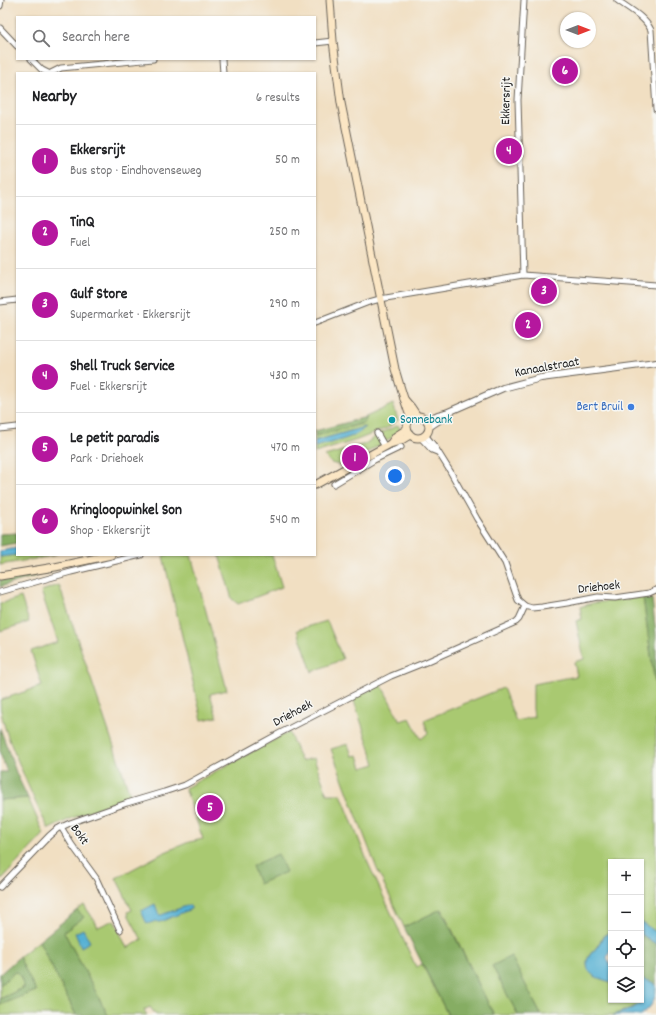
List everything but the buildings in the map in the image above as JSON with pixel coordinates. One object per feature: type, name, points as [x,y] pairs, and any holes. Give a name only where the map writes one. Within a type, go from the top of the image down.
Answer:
[{"type":"main road","points":[[330,0],[332,41],[341,103],[380,299],[395,369],[406,409],[414,418]]},
{"type":"main road","points":[[414,418],[424,418],[428,424],[429,431],[424,437],[417,438],[409,432],[408,422],[414,418]]},
{"type":"main road","points":[[316,485],[372,458],[388,445],[396,436],[409,432]]},
{"type":"main road","points":[[0,576],[55,567],[106,556]]},
{"type":"street","points":[[0,6],[1,0]]},
{"type":"street","name":"Ekkersrijt","points":[[523,275],[518,100],[524,0]]},
{"type":"street","points":[[616,0],[641,17],[651,30],[656,108]]},
{"type":"street","points":[[0,28],[16,45]]},
{"type":"street","points":[[316,43],[332,41]]},
{"type":"street","points":[[31,60],[46,72]]},
{"type":"street","points":[[52,72],[61,68],[143,60]]},
{"type":"street","points":[[222,60],[223,72]]},
{"type":"street","points":[[316,323],[365,303],[380,299],[523,275],[656,285]]},
{"type":"street","points":[[0,302],[16,300]]},
{"type":"street","name":"Kanaalstraat","points":[[428,424],[438,414],[446,413],[503,388],[526,381],[656,363]]},
{"type":"street","points":[[0,428],[16,427]]},
{"type":"street","points":[[377,433],[388,445]]},
{"type":"street","points":[[424,437],[432,450],[437,452],[450,471],[477,519],[505,563],[518,600],[524,606]]},
{"type":"street","points":[[334,484],[372,458],[401,446]]},
{"type":"street","points":[[0,592],[70,572],[137,556]]},
{"type":"street","name":"Driehoek","points":[[61,827],[120,805],[164,792],[190,782],[282,732],[391,676],[516,622],[519,619],[524,606],[532,608],[542,607],[598,597],[614,598],[654,591]]},
{"type":"street","name":"Bokt","points":[[0,887],[49,836],[61,827],[96,878],[120,930]]},
{"type":"green space","points":[[393,404],[398,420],[387,428],[357,440],[316,453],[316,447],[353,436],[364,427],[316,441],[316,436],[364,423],[366,417]]},
{"type":"green space","points":[[366,417],[364,423],[354,426],[316,436],[316,431]]},
{"type":"green space","points":[[398,425],[400,429],[402,429],[394,436],[363,455],[362,454],[354,458],[355,460],[343,466],[331,463],[325,456],[365,444],[380,433]]},
{"type":"green space","points":[[16,533],[16,543],[0,546],[0,534]]},
{"type":"green space","points":[[16,555],[51,556],[0,565],[0,557]]},
{"type":"green space","points":[[163,556],[191,556],[227,690],[210,694],[217,717],[202,720]]},
{"type":"green space","points":[[219,556],[272,556],[282,587],[238,604],[232,599]]},
{"type":"green space","points":[[49,572],[6,585],[0,587],[0,580]]},
{"type":"green space","points":[[59,585],[131,797],[89,811],[49,829],[35,802],[8,737],[2,718],[0,700],[42,686],[31,651],[58,642],[41,591]]},
{"type":"green space","points":[[648,596],[652,599],[656,634],[656,692],[643,597]]},
{"type":"green space","points":[[21,597],[29,622],[0,631],[0,604]]},
{"type":"green space","points":[[643,597],[656,692],[656,932],[644,924],[644,859],[608,859],[608,933],[603,937],[590,954],[587,964],[588,969],[599,978],[608,981],[608,1003],[638,1003],[636,1006],[613,1015],[541,1015],[511,957],[493,966],[518,1015],[494,1015],[442,909],[404,927],[377,869],[331,749],[348,744],[352,756],[358,755],[362,768],[375,764],[353,698],[381,684],[400,721],[410,718],[421,739],[428,733],[424,720],[503,688],[516,721],[534,717],[533,684],[577,676],[574,662],[584,659],[576,621],[582,619],[580,607],[593,603]]},
{"type":"green space","points":[[327,621],[343,659],[312,672],[297,630]]},
{"type":"green space","points":[[0,728],[17,775],[28,798],[0,800],[0,772],[7,772],[0,753]]},
{"type":"green space","points":[[289,732],[301,761],[314,758],[327,794],[341,794],[368,863],[416,967],[422,964],[448,1015],[156,1015],[150,1007],[144,1010],[147,1015],[108,1015],[64,932],[84,917],[77,910],[84,905],[98,927],[114,920],[127,948],[142,940],[129,916],[128,912],[132,910],[116,878],[165,852],[189,842],[203,839],[185,788]]},
{"type":"green space","points":[[28,798],[44,834],[0,881],[0,800]]},
{"type":"green space","points":[[278,854],[286,872],[259,884],[252,866]]},
{"type":"green space","points":[[441,909],[494,1015],[448,1015],[404,927]]},
{"type":"green space","points":[[77,910],[84,917],[64,932],[108,1015],[76,1015],[39,941]]},
{"type":"green space","points":[[644,936],[656,944],[656,986],[655,984],[644,979]]},
{"type":"green space","points":[[39,941],[76,1015],[0,1015],[0,1005],[35,991],[19,957]]},
{"type":"green space","points":[[511,956],[541,1015],[518,1015],[492,966]]},
{"type":"green space","points":[[19,957],[36,991],[0,1005],[0,999],[23,988],[22,979],[17,972],[15,972],[0,985],[0,974]]},
{"type":"green space","points":[[15,972],[18,972],[19,974],[23,988],[0,999],[0,985]]},
{"type":"water","points":[[365,427],[350,437],[335,442],[316,447],[316,441]]},
{"type":"water","points":[[16,548],[16,555],[0,557],[0,551]]},
{"type":"water","points":[[155,904],[159,915],[189,905],[191,909],[160,922],[156,921],[147,924],[141,911]]},
{"type":"water","points":[[644,924],[656,932],[656,944],[644,936]]},
{"type":"water","points":[[83,929],[90,942],[81,947],[75,933]]},
{"type":"water","points":[[608,933],[608,981],[593,975],[588,969],[587,965],[587,959],[604,936]]},
{"type":"water","points":[[644,979],[652,982],[656,986],[654,999],[651,1006],[641,1015],[613,1015],[630,1010],[639,1003],[644,1003]]},
{"type":"place","name":"Kringloopwinkel Son","points":[[565,71]]},
{"type":"place","name":"Shell Truck Service","points":[[509,151]]},
{"type":"place","name":"Gulf Store","points":[[544,291]]},
{"type":"place","name":"TinQ","points":[[528,325]]},
{"type":"place","name":"Bert Bruil","points":[[631,407]]},
{"type":"place","name":"Sonnebank","points":[[392,420]]},
{"type":"place","name":"Ekkersrijt","points":[[355,458]]},
{"type":"place","name":"Le petit paradis","points":[[210,808]]}]
